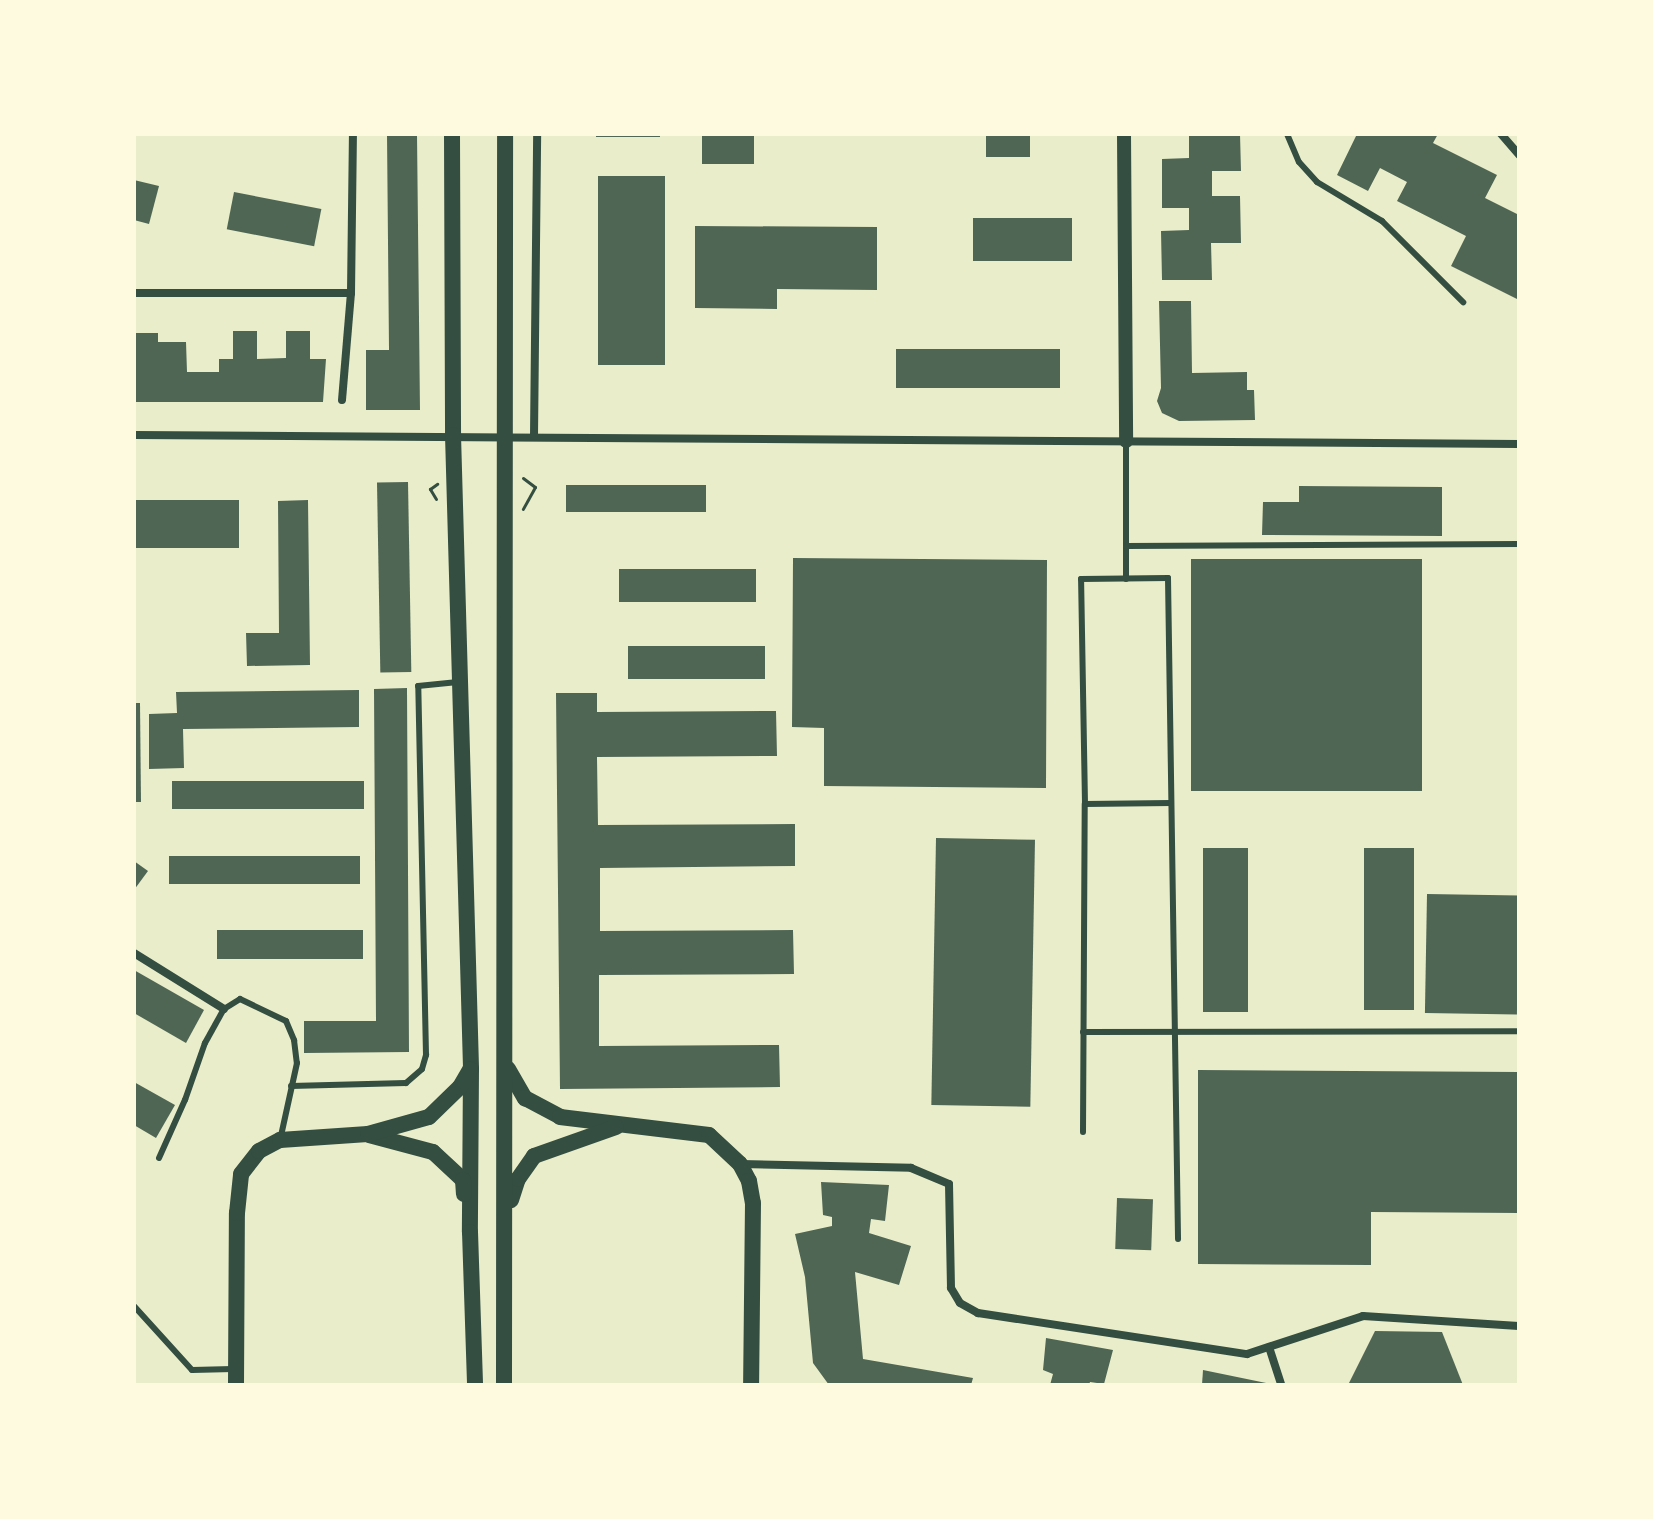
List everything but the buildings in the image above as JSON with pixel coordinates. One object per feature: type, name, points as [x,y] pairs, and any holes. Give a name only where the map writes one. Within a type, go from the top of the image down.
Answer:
[{"type":"main road","points":[[452,134],[453,435],[471,1069],[470,1232],[475,1381]]},
{"type":"main road","points":[[504,1381],[507,1067],[502,694],[505,134]]},
{"type":"main road","points":[[507,1067],[525,1098],[560,1117],[618,1127],[709,1135],[740,1164],[749,1181],[753,1203],[751,1385]]},
{"type":"main road","points":[[236,1377],[237,1213],[241,1174],[259,1151],[280,1140],[368,1134],[429,1117],[460,1087],[471,1069]]},
{"type":"main road","points":[[506,1217],[518,1179],[534,1156],[618,1127]]},
{"type":"main road","points":[[368,1134],[433,1152],[463,1180],[470,1232]]},
{"type":"street","points":[[342,400],[351,293],[353,134]]},
{"type":"street","points":[[534,436],[537,134]]},
{"type":"street","points":[[1124,134],[1126,441]]},
{"type":"street","points":[[1501,134],[1519,155]]},
{"type":"street","points":[[134,293],[351,293]]},
{"type":"street","points":[[134,435],[1519,444]]},
{"type":"street","points":[[134,953],[224,1009]]},
{"type":"street","points":[[740,1164],[911,1168],[949,1184],[951,1288],[960,1303],[978,1313],[1247,1354],[1363,1316],[1519,1326]]},
{"type":"street","points":[[1269,1347],[1281,1385]]},
{"type":"lane","points":[[1287,134],[1299,162],[1317,182],[1382,221],[1463,302]]},
{"type":"lane","points":[[1126,441],[1126,579]]},
{"type":"lane","points":[[1126,546],[1519,544]]},
{"type":"lane","points":[[1083,1132],[1085,804],[1081,579],[1168,578],[1178,1239]]},
{"type":"lane","points":[[291,1086],[406,1083],[422,1069],[426,1055],[418,686],[460,682]]},
{"type":"lane","points":[[1085,804],[1171,803]]},
{"type":"lane","points":[[159,1158],[185,1100],[205,1043],[224,1009],[240,999],[286,1021],[297,1063],[280,1140]]},
{"type":"lane","points":[[1083,1032],[1519,1031]]},
{"type":"lane","points":[[134,1306],[192,1370],[236,1377]]}]
